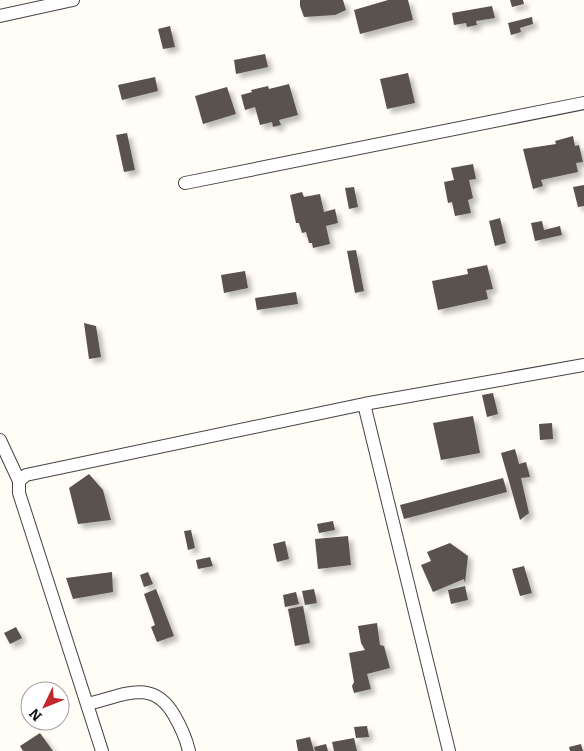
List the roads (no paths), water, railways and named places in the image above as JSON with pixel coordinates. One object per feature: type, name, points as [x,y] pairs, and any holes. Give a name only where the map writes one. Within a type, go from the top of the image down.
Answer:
[{"type":"street","points":[[0,16],[73,0]]},
{"type":"street","points":[[185,183],[584,103]]},
{"type":"street","points":[[19,481],[26,475],[364,404],[584,365]]},
{"type":"street","points":[[364,404],[449,751]]},
{"type":"street","points":[[0,440],[19,481],[19,493],[102,751]]},
{"type":"street","points":[[87,704],[142,691],[157,695],[168,705],[181,727],[189,751]]}]
